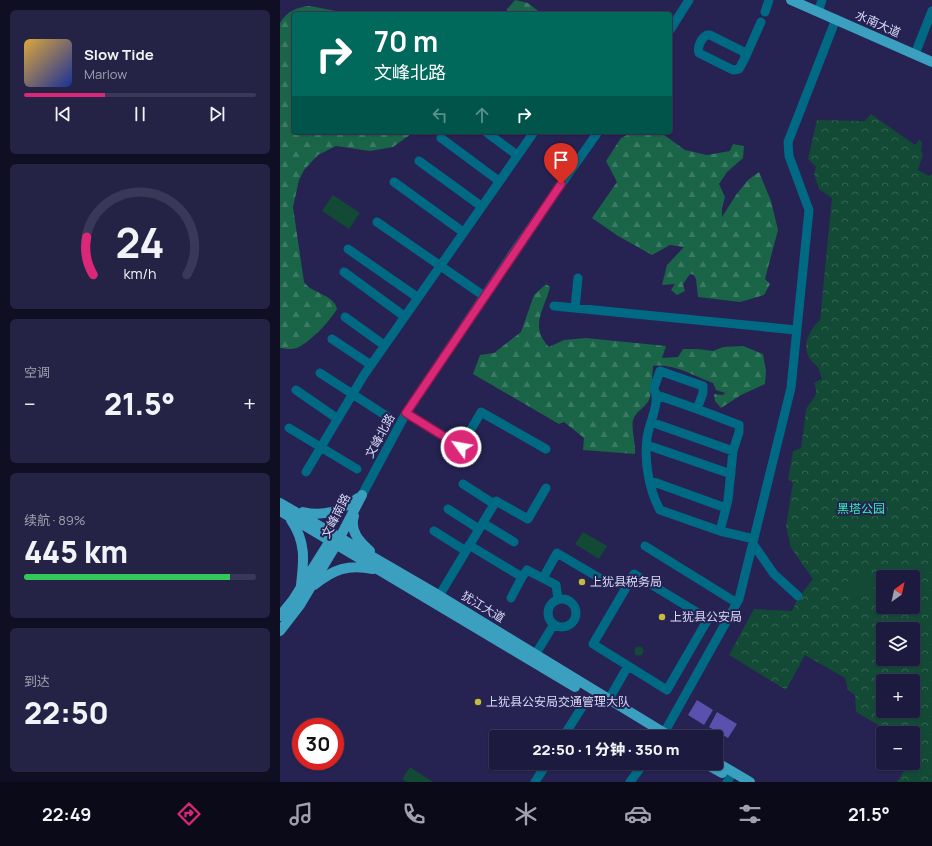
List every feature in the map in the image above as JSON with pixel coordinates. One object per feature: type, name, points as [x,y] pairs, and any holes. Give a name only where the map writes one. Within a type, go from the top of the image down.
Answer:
[{"type":"main road","name":"水南大道","points":[[791,0],[932,62]]},
{"type":"main road","points":[[287,513],[314,515],[335,512],[344,509],[360,497]]},
{"type":"main road","points":[[360,497],[352,521],[353,530],[384,568]]},
{"type":"main road","name":"文峰南路","points":[[280,631],[360,497]]},
{"type":"main road","name":"犹江大道","points":[[280,503],[287,513],[335,539],[654,730]]},
{"type":"main road","points":[[287,513],[297,529],[304,556],[305,588],[345,567],[355,566],[384,568]]},
{"type":"main road","name":"犹江大道","points":[[384,568],[439,596],[535,654],[655,730]]},
{"type":"main road","name":"文峰南路","points":[[280,616],[305,588]]},
{"type":"main road","points":[[723,769],[732,778]]},
{"type":"main road","points":[[717,770],[732,778],[750,782]]},
{"type":"street","points":[[672,27],[689,0]]},
{"type":"street","points":[[764,12],[770,0]]},
{"type":"street","points":[[818,12],[822,0]]},
{"type":"street","points":[[915,54],[932,11]]},
{"type":"street","points":[[667,730],[737,603],[791,388],[809,210],[789,156],[788,142],[836,19]]},
{"type":"street","points":[[745,58],[741,50],[710,35],[703,38],[698,48],[701,55],[733,70],[739,69],[745,58],[761,22]]},
{"type":"street","points":[[489,134],[517,155]]},
{"type":"street","points":[[306,472],[384,345],[533,134]]},
{"type":"street","name":"文峰北路","points":[[360,497],[406,413],[484,296],[597,134]]},
{"type":"street","points":[[441,138],[499,181]]},
{"type":"street","points":[[419,161],[481,206]]},
{"type":"street","points":[[394,182],[463,232]]},
{"type":"street","points":[[377,222],[484,296]]},
{"type":"street","points":[[348,249],[417,297]]},
{"type":"street","points":[[344,272],[404,316]]},
{"type":"street","points":[[575,308],[578,278]]},
{"type":"street","points":[[554,306],[796,330]]},
{"type":"street","points":[[344,317],[384,345]]},
{"type":"street","points":[[332,339],[371,365]]},
{"type":"street","points":[[697,409],[704,386],[660,371],[654,388],[657,395],[647,445],[647,467],[655,501],[660,510],[753,542],[774,574],[798,596]]},
{"type":"street","points":[[320,373],[388,417]]},
{"type":"street","points":[[296,390],[338,419]]},
{"type":"street","points":[[657,395],[739,425],[739,432],[733,451],[726,508],[720,530]]},
{"type":"street","points":[[406,413],[461,447],[481,412],[546,449]]},
{"type":"street","points":[[651,422],[733,451]]},
{"type":"street","points":[[290,428],[357,469]]},
{"type":"street","points":[[647,445],[731,474]]},
{"type":"street","points":[[650,481],[726,508]]},
{"type":"street","points":[[462,484],[494,504]]},
{"type":"street","points":[[439,596],[496,501],[528,519],[546,488]]},
{"type":"street","points":[[448,509],[514,542]]},
{"type":"street","points":[[434,531],[522,577]]},
{"type":"street","points":[[645,546],[737,603]]},
{"type":"street","points":[[543,578],[557,553],[601,579]]},
{"type":"street","points":[[511,598],[527,570],[556,585],[558,599]]},
{"type":"street","points":[[634,574],[708,619],[666,690],[628,666],[592,644],[634,574]]},
{"type":"street","points":[[558,599],[566,600],[572,603],[575,614],[574,619],[568,625],[560,626],[554,624],[548,616],[548,609],[552,602],[558,599]]},
{"type":"street","points":[[535,654],[554,624]]},
{"type":"street","points":[[609,700],[628,666]]},
{"type":"street","points":[[567,730],[584,704]]},
{"type":"street","points":[[535,782],[543,770]]},
{"type":"street","points":[[630,782],[639,770]]},
{"type":"green space","points":[[515,0],[528,3],[539,12],[507,12],[507,9]]},
{"type":"green space","points":[[310,6],[341,12],[292,12],[292,134],[411,134],[393,147],[370,151],[336,146],[318,155],[304,170],[299,180],[293,207],[304,282],[312,289],[332,300],[337,309],[309,340],[297,348],[288,349],[280,348],[280,23],[286,15],[301,7]]},
{"type":"green space","name":"黑塔公园","points":[[871,114],[915,145],[919,140],[922,142],[921,152],[923,154],[918,170],[929,176],[932,174],[932,782],[897,782],[905,770],[920,770],[920,726],[880,726],[856,712],[855,695],[848,690],[845,678],[805,655],[786,690],[729,655],[754,609],[792,611],[798,598],[813,579],[791,548],[786,526],[793,482],[788,480],[793,451],[801,448],[807,407],[816,393],[814,383],[822,379],[818,367],[808,356],[806,344],[810,332],[820,320],[832,198],[819,189],[814,174],[816,167],[808,159],[817,120],[865,121]]},
{"type":"green space","points":[[629,134],[663,134],[685,150],[707,155],[730,151],[733,144],[744,146],[743,158],[727,172],[719,184],[725,197],[722,208],[722,217],[748,180],[759,172],[771,201],[778,230],[765,279],[770,284],[764,295],[740,302],[698,297],[696,279],[694,275],[690,274],[683,284],[685,291],[677,295],[671,290],[675,284],[662,285],[667,265],[684,247],[670,245],[652,255],[618,236],[592,218],[617,182],[606,161],[621,138]]},
{"type":"green space","points":[[333,195],[360,213],[349,229],[322,211]]},
{"type":"green space","points":[[546,284],[550,287],[539,325],[543,339],[549,347],[564,340],[586,338],[666,346],[662,358],[678,357],[683,349],[713,351],[723,347],[743,346],[763,354],[766,371],[765,384],[741,395],[721,408],[715,401],[714,394],[723,395],[725,393],[716,390],[713,383],[668,366],[653,366],[649,400],[636,414],[633,420],[635,454],[583,450],[584,438],[564,422],[559,424],[473,374],[480,355],[494,353],[521,332],[534,295]]},
{"type":"green space","points":[[583,532],[607,546],[599,559],[575,544]]},
{"type":"green space","points":[[867,573],[874,590],[855,600],[847,582]]},
{"type":"green space","points":[[637,647],[641,647],[643,651],[641,655],[637,655],[635,653],[635,649]]},
{"type":"green space","points":[[410,767],[433,782],[407,782],[402,779]]},
{"type":"shaded area","points":[[697,700],[713,710],[704,725],[688,715]]},
{"type":"shaded area","points":[[717,712],[737,724],[728,738],[723,735],[723,730],[714,730],[709,727]]},
{"type":"place","name":"上犹县税务局","points":[[582,582]]},
{"type":"place","name":"上犹县公安局","points":[[662,617]]},
{"type":"place","name":"上犹县公安局交通管理大队","points":[[478,702]]},
{"type":"route","points":[[461,447],[406,413],[561,184]]}]
